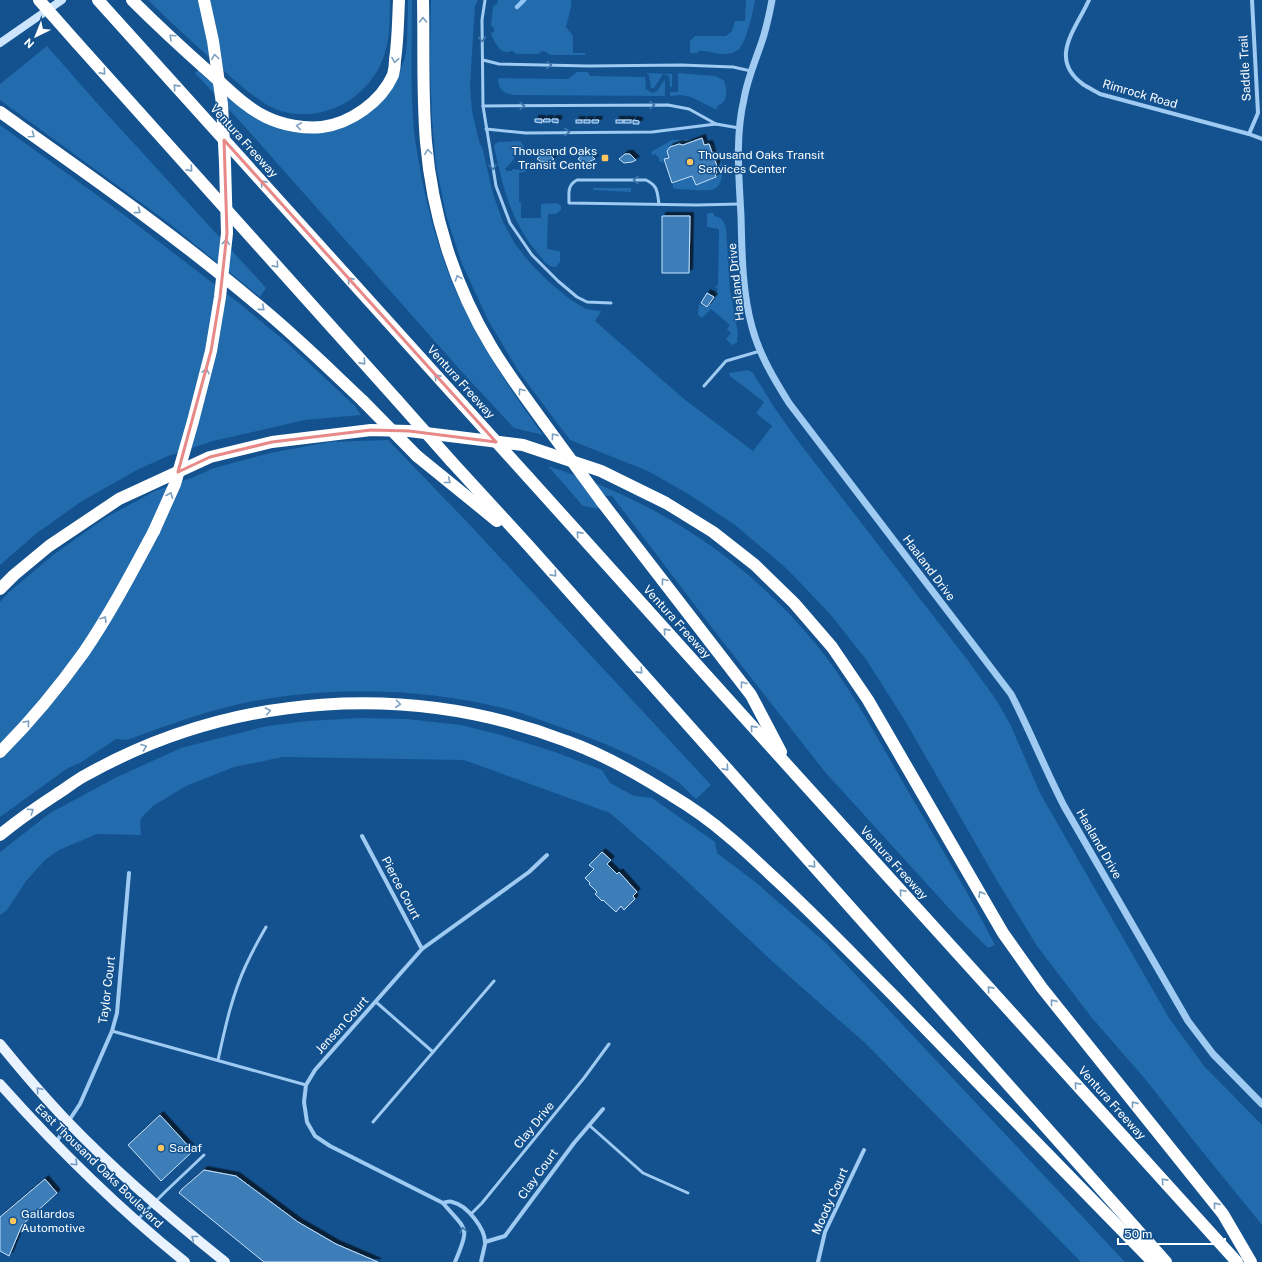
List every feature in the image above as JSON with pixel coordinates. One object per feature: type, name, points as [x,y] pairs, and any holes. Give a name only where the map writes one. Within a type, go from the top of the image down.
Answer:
[{"type":"highway","points":[[39,0],[451,461],[528,545],[1166,1262]]},
{"type":"highway","name":"Ventura Freeway","points":[[98,0],[1237,1262]]},
{"type":"highway","points":[[0,752],[16,736],[48,698],[84,651],[116,600],[154,531],[175,484],[193,421],[211,351],[220,297],[227,233],[226,162],[222,104],[213,41],[204,0]]},
{"type":"highway","points":[[133,1],[200,64],[245,103],[266,117],[284,124],[304,127],[323,127],[348,120],[364,109],[382,93],[393,74],[398,40],[399,0]]},
{"type":"highway","points":[[423,0],[424,106],[426,143],[434,193],[447,246],[460,283],[475,316],[510,376],[544,423],[602,502],[751,695],[789,767]]},
{"type":"highway","points":[[0,112],[170,234],[206,263],[290,332],[363,401],[417,456],[528,545]]},
{"type":"highway","points":[[0,589],[14,575],[50,546],[119,499],[210,457],[272,442],[371,430],[409,431],[523,446],[601,471],[666,503],[713,532],[755,565],[794,603],[832,647],[868,700],[1003,933],[1042,988],[1223,1214],[1251,1262]]},
{"type":"highway","points":[[0,835],[23,817],[85,775],[137,750],[195,728],[274,709],[323,704],[389,703],[461,711],[514,723],[568,741],[622,766],[673,796],[726,834],[812,912],[1153,1262]]},
{"type":"main road","points":[[0,43],[62,0]]},
{"type":"main road","name":"East Thousand Oaks Boulevard","points":[[0,1044],[68,1122],[108,1162],[153,1204],[225,1262]]},
{"type":"main road","name":"East Thousand Oaks Boulevard","points":[[0,1084],[26,1114],[136,1222],[185,1262]]},
{"type":"street","name":"Haaland Drive","points":[[772,0],[767,26],[751,71],[744,99],[739,128],[738,152],[743,270],[747,305],[752,328],[760,351],[774,380],[789,403],[1011,694],[1026,722],[1064,806],[1188,1021],[1213,1054],[1262,1104]]},
{"type":"street","name":"Rimrock Road","points":[[1089,0],[1067,42],[1065,52],[1067,62],[1072,73],[1083,84],[1100,94],[1249,134],[1262,139]]},
{"type":"street","name":"Saddle Trail","points":[[1249,134],[1258,113],[1252,0]]},
{"type":"street","name":"Pierce Court","points":[[362,836],[422,949]]},
{"type":"street","name":"Jensen Court","points":[[443,1203],[330,1146],[315,1136],[307,1122],[304,1102],[306,1085],[316,1070],[422,949],[529,872],[547,855]]},
{"type":"street","name":"Taylor Court","points":[[56,1144],[68,1122],[78,1108],[112,1031],[116,1013],[129,873]]},
{"type":"street","name":"Clay Court","points":[[485,1242],[505,1236],[574,1143],[603,1109]]},
{"type":"street","name":"Moody Court","points":[[818,1262],[825,1232],[864,1150]]},
{"type":"street","points":[[443,1203],[453,1202],[467,1210],[475,1218],[480,1226],[485,1242],[481,1262]]},
{"type":"street","points":[[443,1203],[462,1225],[465,1232],[464,1239],[455,1262]]},
{"type":"lane","points":[[485,0],[482,20],[483,106],[496,186],[510,223],[532,255],[558,281],[577,297],[587,302],[611,303]]},
{"type":"lane","points":[[483,60],[498,64],[681,65],[733,67],[751,71]]},
{"type":"lane","points":[[483,106],[668,105],[689,110],[716,124]]},
{"type":"lane","points":[[486,128],[526,133],[652,132],[716,124],[739,128]]},
{"type":"lane","points":[[659,204],[656,188],[653,183],[646,180],[577,180],[570,186],[569,204],[697,205],[740,204]]},
{"type":"lane","points":[[704,386],[726,361],[760,351]]},
{"type":"lane","points":[[218,1060],[228,1018],[239,984],[246,966],[266,927]]},
{"type":"lane","points":[[373,1122],[494,981]]},
{"type":"lane","points":[[376,1002],[433,1052]]},
{"type":"lane","points":[[112,1031],[306,1085]]},
{"type":"lane","name":"Clay Drive","points":[[471,1214],[482,1203],[584,1078],[609,1044]]},
{"type":"lane","points":[[589,1125],[643,1173],[688,1193]]},
{"type":"lane","points":[[136,1222],[204,1155]]},
{"type":"highlighted area","points":[[224,140],[496,442],[409,431],[371,430],[272,442],[210,457],[178,472],[211,351],[220,297],[227,233]]},
{"type":"shaded area","points":[[148,0],[390,0],[388,42],[385,54],[374,77],[353,98],[333,109],[322,112],[311,114],[288,113],[267,105],[244,89],[186,37]]},
{"type":"shaded area","points":[[408,0],[412,0],[412,81],[415,140],[435,234],[458,296],[476,333],[519,402],[543,435],[514,428],[462,372],[247,129],[195,73],[199,69],[258,118],[333,129],[399,75],[405,58],[407,43]]},
{"type":"shaded area","points":[[431,0],[478,0],[475,6],[470,86],[472,111],[493,194],[503,222],[515,244],[531,264],[549,282],[571,300],[586,309],[601,311],[595,321],[684,399],[753,451],[772,426],[756,413],[764,402],[730,376],[729,373],[748,370],[753,373],[774,407],[798,441],[969,662],[997,701],[1011,726],[1040,793],[1169,1018],[1204,1066],[1262,1125],[1262,1225],[1146,1080],[1092,1018],[1037,946],[996,879],[904,719],[865,658],[830,614],[787,569],[735,525],[690,495],[648,471],[570,440],[519,372],[488,320],[462,264],[446,215],[436,165],[432,120],[430,62]]},
{"type":"shaded area","points":[[498,0],[571,0],[571,7],[566,27],[573,36],[573,53],[585,53],[585,55],[550,55],[542,51],[539,54],[516,54],[513,51],[503,51],[496,44],[491,33],[494,32],[494,28],[491,26],[493,6],[497,4]]},
{"type":"shaded area","points":[[746,0],[755,0],[743,44],[738,50],[732,53],[724,54],[701,51],[698,51],[698,53],[690,53],[690,41],[695,36],[726,36],[732,31],[735,21],[745,21]]},
{"type":"shaded area","points":[[47,46],[96,102],[266,288],[260,297],[166,221],[0,100],[0,84]]},
{"type":"shaded area","points":[[577,72],[588,72],[590,76],[645,77],[646,89],[652,93],[657,91],[665,79],[665,96],[515,95],[508,94],[503,91],[498,80],[499,78],[568,79]]},
{"type":"shaded area","points":[[647,73],[672,74],[672,87],[670,87],[669,76],[663,74],[654,88],[651,88],[649,75]]},
{"type":"shaded area","points":[[678,73],[715,76],[725,81],[725,99],[717,106],[717,109],[715,109],[691,97],[681,95],[670,96],[670,92],[678,92]]},
{"type":"shaded area","points":[[0,125],[123,214],[240,304],[286,342],[355,406],[361,415],[305,420],[213,441],[168,456],[139,469],[82,501],[37,533],[0,565]]},
{"type":"shaded area","points":[[699,139],[677,145],[669,149],[667,151],[669,157],[663,159],[664,163],[659,161],[659,158],[655,154],[652,155],[651,152],[672,140]]},
{"type":"shaded area","points":[[704,140],[714,146],[720,155],[722,177],[718,186],[714,189],[706,190],[673,188],[673,184],[692,176],[696,185],[716,178],[715,174],[717,173],[715,166],[717,166],[709,144],[704,144]]},
{"type":"shaded area","points":[[520,141],[524,146],[523,152],[518,148],[512,155],[515,158],[505,169],[507,171],[512,171],[512,169],[527,171],[519,173],[519,202],[521,203],[521,218],[541,218],[541,204],[557,203],[561,206],[561,210],[556,214],[548,214],[547,249],[560,252],[560,262],[556,267],[546,263],[529,242],[521,229],[509,204],[501,177],[494,147],[495,144],[499,142]]},
{"type":"shaded area","points":[[593,188],[631,188],[631,192],[593,190]]},
{"type":"shaded area","points":[[714,213],[714,216],[720,218],[726,228],[730,290],[738,333],[738,342],[732,345],[726,339],[731,333],[727,329],[730,325],[711,309],[702,318],[698,315],[699,304],[708,308],[718,289],[714,286],[718,286],[719,229],[707,227],[707,214]]},
{"type":"shaded area","points":[[388,440],[469,524],[711,785],[696,799],[681,784],[634,757],[575,732],[503,708],[447,697],[418,694],[358,691],[329,692],[300,694],[253,701],[198,715],[127,740],[116,739],[80,763],[68,768],[0,817],[0,602],[9,592],[53,555],[105,518],[155,491],[214,468],[270,453],[329,442]]},
{"type":"shaded area","points":[[548,466],[588,480],[661,514],[728,558],[759,584],[788,613],[816,644],[853,697],[953,867],[995,945],[988,948],[956,916],[825,772],[716,633],[612,496],[590,495],[600,509],[583,506]]},
{"type":"shaded area","points":[[360,718],[407,719],[461,725],[501,735],[555,752],[602,770],[610,783],[634,796],[652,798],[715,842],[717,853],[754,881],[826,943],[1125,1262],[1081,1262],[865,1043],[773,962],[676,871],[610,813],[464,760],[283,757],[234,767],[186,786],[153,806],[140,821],[141,835],[97,834],[59,850],[45,860],[26,881],[7,910],[0,915],[0,852],[50,813],[117,777],[181,748],[267,726],[307,721]]},
{"type":"building","points":[[535,119],[542,119],[542,123],[535,122]]},
{"type":"building","points":[[544,119],[550,119],[550,122],[543,122]]},
{"type":"building","points":[[552,119],[558,119],[558,123],[552,122]]},
{"type":"building","points":[[576,120],[582,120],[582,123],[576,123]]},
{"type":"building","points":[[584,120],[590,120],[590,123],[584,123]]},
{"type":"building","points":[[592,120],[599,120],[598,123],[592,123]]},
{"type":"building","points":[[616,120],[623,120],[623,123],[616,123]]},
{"type":"building","points":[[624,120],[631,120],[631,123],[624,123]]},
{"type":"building","points":[[633,120],[639,121],[639,124],[633,124]]},
{"type":"building","name":"Thousand Oaks Transit Services Center","points":[[702,138],[704,145],[709,144],[717,166],[715,167],[717,173],[715,174],[716,177],[696,185],[692,176],[672,183],[664,159],[669,158],[667,151],[670,147],[679,144],[683,145]]},
{"type":"building","points":[[542,153],[548,153],[554,159],[549,162],[542,162],[537,159]]},
{"type":"building","points":[[584,153],[586,155],[590,154],[595,159],[586,163],[582,162],[578,159]]},
{"type":"building","points":[[625,154],[630,154],[636,160],[624,163],[619,159]]},
{"type":"building","points":[[662,216],[690,216],[689,273],[662,273]]},
{"type":"building","points":[[707,293],[714,297],[707,307],[701,303]]},
{"type":"building","points":[[602,852],[611,860],[607,864],[617,874],[619,872],[637,892],[633,896],[635,899],[624,910],[621,906],[616,912],[603,900],[602,901],[595,894],[597,892],[585,878],[594,869],[589,865]]},
{"type":"building","name":"Sadaf","points":[[160,1115],[193,1151],[161,1181],[128,1145]]},
{"type":"building","points":[[204,1170],[236,1176],[298,1222],[336,1244],[378,1262],[264,1262],[179,1193]]},
{"type":"building","name":"Gallardos Automotive","points":[[45,1179],[57,1193],[22,1225],[9,1256],[0,1251],[0,1217]]},
{"type":"waterway","points":[[517,7],[524,0]]},
{"type":"place","name":"Thousand Oaks Transit Center","points":[[605,158]]},
{"type":"place","name":"Thousand Oaks Transit Services Center","points":[[690,162]]},
{"type":"place","name":"Sadaf","points":[[161,1148]]},
{"type":"place","name":"Gallardos Automotive","points":[[13,1221]]}]
